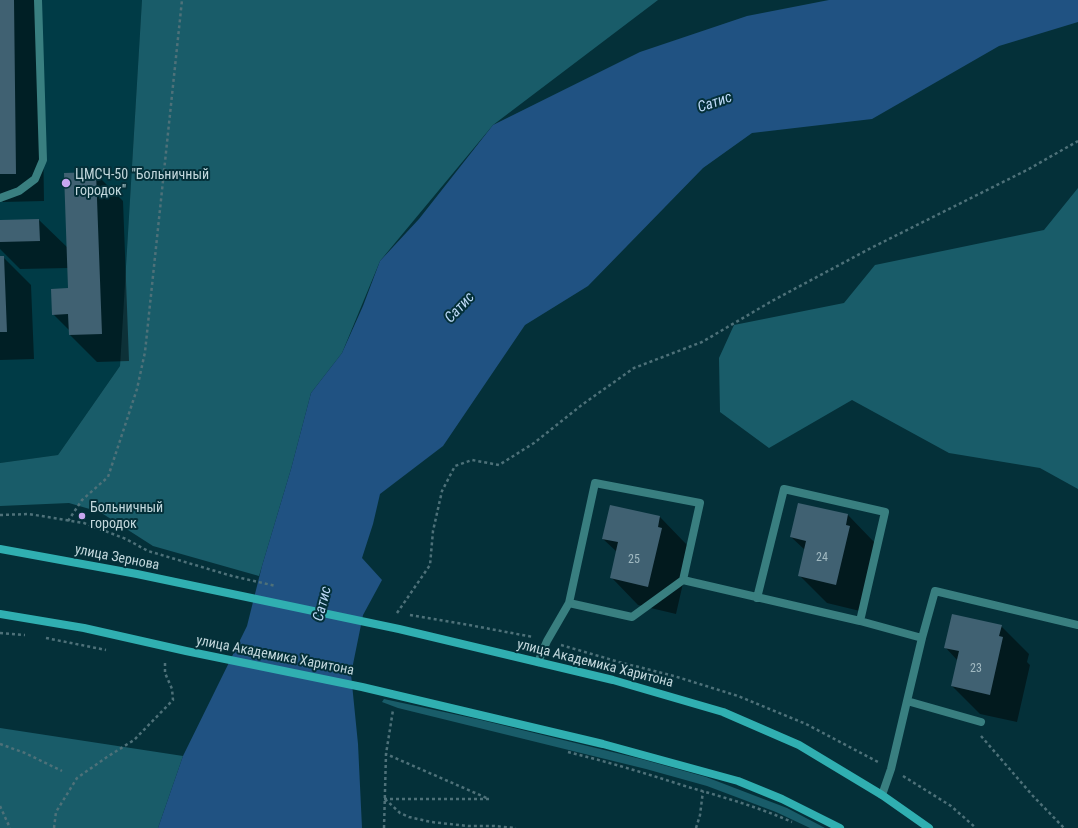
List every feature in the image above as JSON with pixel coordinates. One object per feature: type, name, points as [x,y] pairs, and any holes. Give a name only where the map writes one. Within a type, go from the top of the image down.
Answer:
[{"type":"main road","name":"улица Зернова","points":[[0,548],[137,574],[229,594]]},
{"type":"main road","name":"улица Академика Харитона","points":[[229,594],[374,624],[538,662],[613,680],[723,712],[799,745],[882,796],[929,828]]},
{"type":"main road","name":"улица Академика Харитона","points":[[0,614],[84,628],[186,652],[362,687],[604,744],[738,781],[782,799],[840,828]]},
{"type":"lane","points":[[0,198],[19,191],[35,179],[43,160],[38,0]]},
{"type":"lane","points":[[538,662],[547,641],[569,603],[595,483],[700,503],[683,580],[632,617],[569,603]]},
{"type":"lane","points":[[757,598],[784,489],[885,512],[860,621]]},
{"type":"lane","points":[[683,580],[860,621],[922,638]]},
{"type":"lane","points":[[882,796],[891,769],[922,638],[935,591],[1078,624]]},
{"type":"lane","points":[[907,701],[981,722]]},
{"type":"path","points":[[68,521],[82,500],[108,477],[137,389],[145,352],[182,0]]},
{"type":"path","points":[[397,613],[430,565],[433,531],[442,492],[455,466],[472,460],[499,465],[534,442],[583,404],[634,368],[702,342],[772,301],[864,252],[1027,170],[1078,141]]},
{"type":"path","points":[[0,515],[29,514],[84,523],[126,539],[148,551],[232,576]]},
{"type":"path","points":[[390,612],[469,625]]},
{"type":"path","points":[[0,633],[29,635]]},
{"type":"path","points":[[44,638],[112,651]]},
{"type":"path","points":[[158,660],[171,663]]},
{"type":"path","points":[[54,828],[56,812],[78,778],[134,740],[173,700],[172,690],[165,673],[165,662]]},
{"type":"path","points":[[384,828],[386,754],[393,710],[387,708]]},
{"type":"path","points":[[965,717],[1033,796],[1064,828]]},
{"type":"path","points":[[0,744],[25,753],[62,771]]},
{"type":"path","points":[[568,752],[605,761],[703,791],[793,822]]},
{"type":"path","points":[[384,799],[489,799],[386,754]]},
{"type":"path","points":[[696,828],[700,815],[703,791]]},
{"type":"path","points":[[384,799],[400,812],[409,817],[431,822],[468,826],[516,828]]},
{"type":"path","points":[[0,806],[10,828]]},
{"type":"shaded area","name":"ЦМСЧ-50 \"Больничный городок\"","points":[[0,0],[142,0],[120,366],[58,455],[0,463]]},
{"type":"shaded area","points":[[142,0],[658,0],[493,125],[380,261],[342,353],[311,393],[291,469],[259,576],[153,546],[100,512],[69,503],[0,506],[0,463],[58,455],[120,366]]},
{"type":"shaded area","points":[[1078,188],[1078,489],[1040,468],[949,453],[852,400],[769,448],[720,412],[719,358],[734,325],[844,303],[875,265],[1044,230]]},
{"type":"shaded area","points":[[384,699],[481,720],[641,759],[706,777],[787,808],[825,828],[810,828],[776,812],[707,786],[646,769],[398,708],[382,702]]},
{"type":"shaded area","points":[[0,728],[183,756],[158,828],[0,828]]},
{"type":"water","name":"Сатис","points":[[829,0],[1078,0],[1078,22],[999,46],[872,119],[752,133],[703,168],[588,286],[525,325],[443,446],[380,494],[373,524],[362,558],[382,580],[363,615],[351,674],[358,744],[362,828],[158,828],[183,756],[247,626],[262,566],[291,469],[311,393],[342,353],[363,306],[380,261],[419,219],[493,125],[640,52],[747,16]]},
{"type":"building","points":[[0,0],[14,0],[16,174],[0,174]]},
{"type":"building","points":[[96,172],[102,334],[69,335],[68,314],[52,315],[51,289],[68,288],[64,173]]},
{"type":"building","points":[[39,219],[40,241],[0,242],[0,220]]},
{"type":"building","points":[[0,256],[4,256],[7,332],[0,332]]},
{"type":"building","points":[[798,503],[848,514],[846,525],[850,526],[836,585],[798,576],[806,541],[790,537]]},
{"type":"building","points":[[610,505],[660,516],[658,527],[662,528],[648,587],[610,578],[618,542],[602,539]]},
{"type":"building","points":[[952,614],[1002,625],[999,636],[1003,637],[990,695],[951,686],[959,651],[944,648]]},
{"type":"place","name":"ЦМСЧ-50 \"Больничный городок\"","points":[[66,183]]},
{"type":"place","name":"Больничный городок","points":[[82,516]]}]
